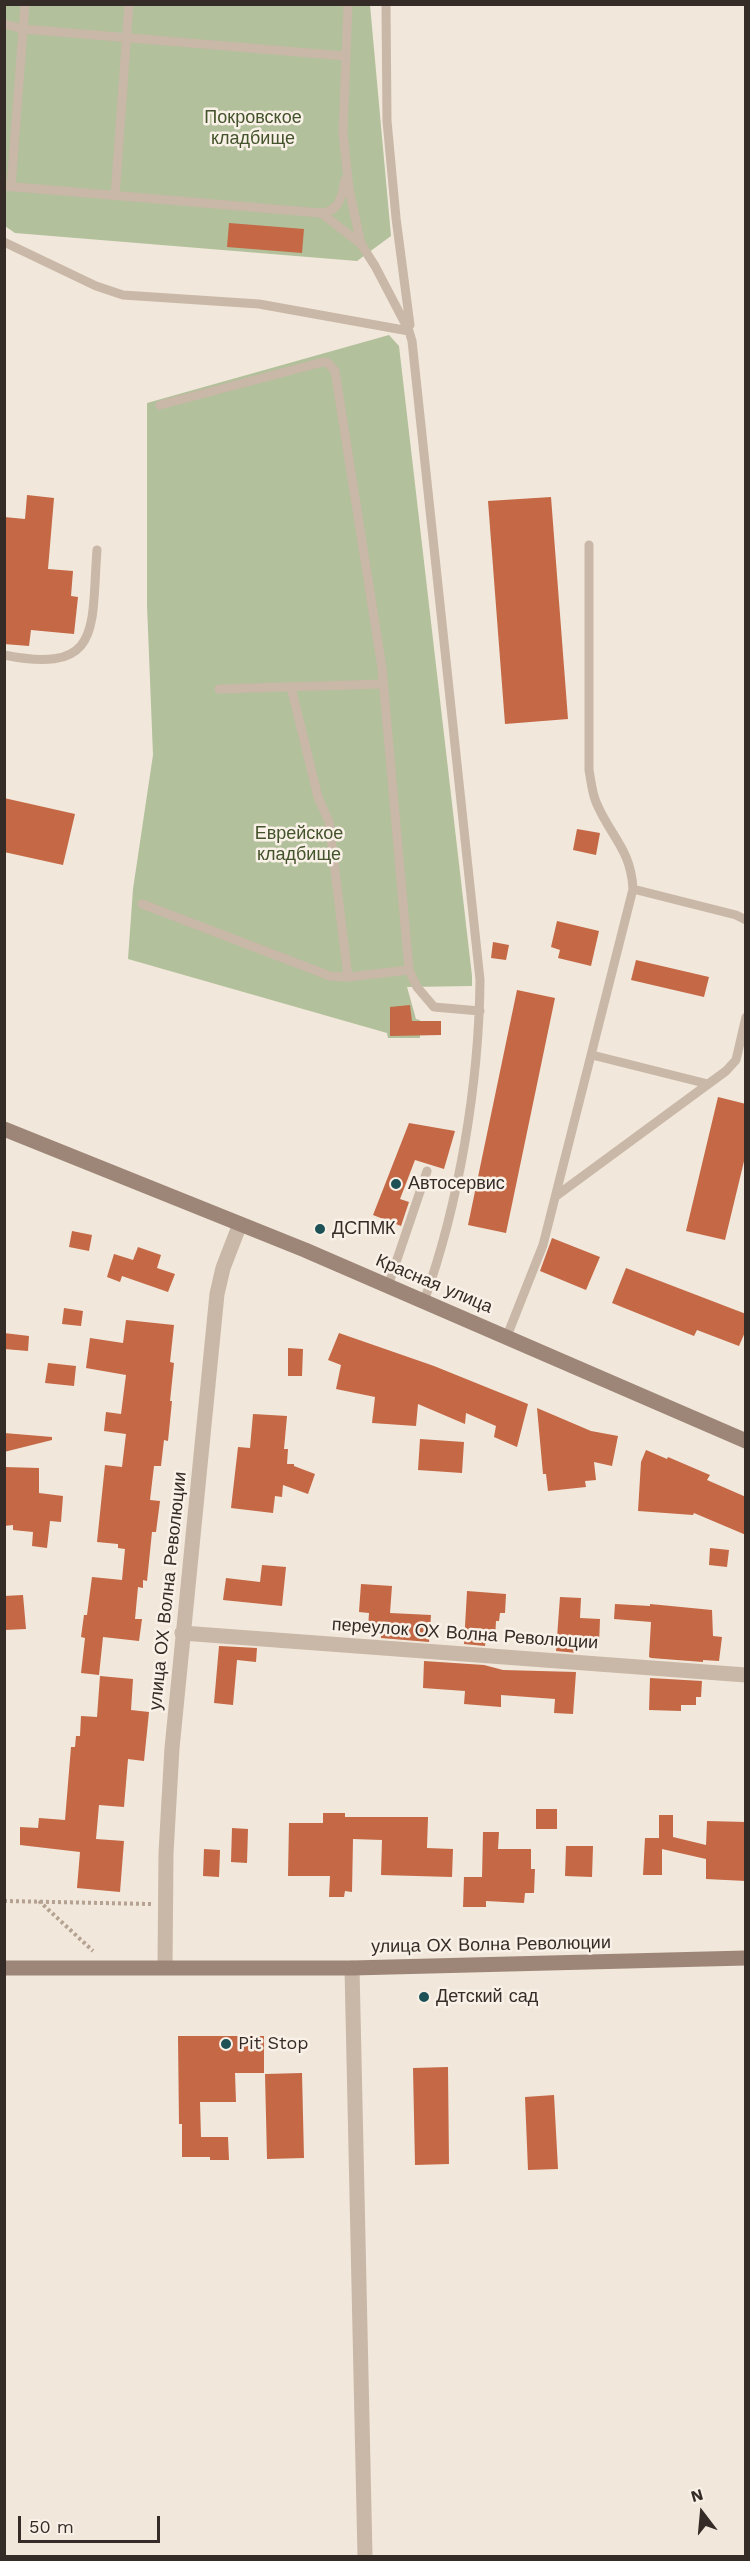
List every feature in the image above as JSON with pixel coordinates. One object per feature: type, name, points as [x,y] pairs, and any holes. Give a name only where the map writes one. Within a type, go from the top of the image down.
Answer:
[{"type":"street","name":"Красная улица","points":[[4,1129],[424,1301],[746,1441]]},
{"type":"street","name":"улица ОХ Волна Революции","points":[[165,1967],[168,1810],[182,1633],[202,1456],[216,1294],[223,1268],[240,1224]]},
{"type":"street","name":"переулок ОХ Волна Революции","points":[[182,1633],[746,1675]]},
{"type":"street","name":"улица ОХ Волна Революции","points":[[4,1968],[352,1968],[746,1958]]},
{"type":"street","points":[[352,1968],[365,2556]]},
{"type":"lane","points":[[24,4],[8,187],[321,213],[338,206],[346,173]]},
{"type":"lane","points":[[115,196],[129,4]]},
{"type":"lane","points":[[348,4],[343,116],[346,173],[361,244]]},
{"type":"lane","points":[[386,4],[387,121],[395,208],[478,953],[480,1011],[475,1073],[450,1212],[424,1301]]},
{"type":"lane","points":[[4,24],[23,29],[345,56]]},
{"type":"lane","points":[[321,213],[361,244],[411,336]]},
{"type":"lane","points":[[4,242],[96,286],[123,295],[259,304],[411,336]]},
{"type":"lane","points":[[160,405],[323,362],[333,367],[337,378],[384,684],[409,970],[417,987],[434,1007],[480,1011]]},
{"type":"lane","points":[[507,1336],[543,1245],[633,889],[632,872],[627,856],[597,804],[589,770],[589,545]]},
{"type":"lane","points":[[4,655],[54,661],[80,649],[87,637],[92,620],[97,550]]},
{"type":"lane","points":[[219,689],[384,684]]},
{"type":"lane","points":[[291,687],[318,797],[328,822],[348,977]]},
{"type":"lane","points":[[633,889],[736,915],[746,920]]},
{"type":"lane","points":[[142,904],[330,976],[348,977],[409,970]]},
{"type":"lane","points":[[556,1196],[741,1061],[746,1017]]},
{"type":"lane","points":[[592,1055],[708,1084]]},
{"type":"lane","points":[[387,1286],[428,1171]]},
{"type":"path","points":[[4,1901],[165,1905]]},
{"type":"path","points":[[39,1901],[111,1968]]},
{"type":"green space","name":"Покровское кладбище","points":[[5,5],[370,5],[391,236],[357,261],[15,233],[5,226]]},
{"type":"green space","name":"Еврейское кладбище","points":[[389,335],[399,346],[472,976],[472,986],[407,987],[416,1019],[420,1020],[420,1038],[388,1038],[387,1033],[128,959],[133,889],[153,755],[147,605],[147,403]]},
{"type":"building","points":[[229,223],[304,229],[302,253],[227,247]]},
{"type":"building","points":[[27,495],[54,498],[48,569],[73,571],[71,596],[78,597],[74,634],[31,630],[29,646],[4,644],[4,517],[25,519]]},
{"type":"building","points":[[551,497],[568,719],[505,724],[488,501]]},
{"type":"building","points":[[4,798],[75,814],[63,865],[4,852]]},
{"type":"building","points":[[577,829],[600,833],[596,855],[573,850]]},
{"type":"building","points":[[557,921],[599,931],[591,966],[558,958],[560,950],[551,947]]},
{"type":"building","points":[[493,942],[509,945],[506,960],[491,958]]},
{"type":"building","points":[[636,960],[709,977],[704,997],[631,980]]},
{"type":"building","points":[[517,990],[555,998],[506,1233],[468,1225]]},
{"type":"building","points":[[410,1005],[412,1021],[441,1021],[441,1035],[390,1036],[390,1007]]},
{"type":"building","points":[[718,1097],[746,1104],[746,1153],[725,1240],[686,1231]]},
{"type":"building","name":"Автосервис","points":[[409,1123],[455,1131],[444,1169],[415,1160],[400,1199],[409,1202],[401,1226],[373,1215]]},
{"type":"building","points":[[72,1231],[92,1235],[89,1251],[69,1247]]},
{"type":"building","points":[[552,1238],[600,1257],[586,1290],[540,1271]]},
{"type":"building","points":[[138,1247],[161,1255],[157,1268],[175,1274],[168,1292],[122,1276],[120,1282],[107,1277],[114,1254],[133,1260]]},
{"type":"building","points":[[626,1268],[746,1314],[746,1330],[739,1346],[697,1330],[694,1336],[612,1303]]},
{"type":"building","points":[[64,1308],[83,1311],[81,1326],[62,1324]]},
{"type":"building","points":[[126,1320],[174,1325],[170,1362],[174,1363],[170,1401],[172,1401],[168,1441],[164,1440],[161,1466],[154,1466],[150,1500],[160,1501],[156,1532],[152,1532],[147,1581],[143,1580],[143,1588],[138,1587],[135,1619],[142,1619],[139,1641],[103,1637],[99,1675],[81,1673],[85,1638],[81,1637],[84,1615],[87,1615],[92,1577],[122,1580],[125,1549],[118,1548],[118,1544],[97,1542],[105,1465],[122,1467],[126,1434],[104,1431],[106,1412],[121,1414],[126,1375],[86,1368],[90,1338],[123,1343]]},
{"type":"building","points":[[4,1333],[29,1336],[28,1351],[4,1349]]},
{"type":"building","points":[[339,1333],[434,1366],[528,1404],[517,1447],[494,1437],[496,1426],[466,1413],[465,1424],[418,1404],[416,1426],[372,1423],[375,1397],[336,1389],[341,1365],[328,1360]]},
{"type":"building","points":[[288,1348],[303,1349],[302,1376],[288,1376]]},
{"type":"building","points":[[48,1363],[76,1366],[74,1386],[45,1383]]},
{"type":"building","points":[[537,1408],[591,1431],[618,1436],[612,1466],[594,1462],[596,1480],[585,1481],[586,1487],[548,1491],[546,1474],[543,1474]]},
{"type":"building","points":[[253,1414],[287,1416],[284,1449],[288,1449],[287,1464],[294,1464],[294,1466],[315,1474],[308,1494],[283,1485],[282,1497],[275,1496],[273,1513],[231,1508],[238,1447],[250,1448]]},
{"type":"building","points":[[4,1433],[52,1437],[52,1440],[4,1452]]},
{"type":"building","points":[[420,1439],[464,1442],[462,1473],[418,1470]]},
{"type":"building","points":[[646,1450],[710,1475],[707,1480],[746,1497],[746,1535],[694,1513],[693,1515],[638,1511],[641,1462]]},
{"type":"building","points":[[4,1467],[39,1468],[39,1493],[63,1496],[61,1522],[50,1521],[47,1548],[32,1546],[33,1532],[13,1530],[13,1525],[4,1526]]},
{"type":"building","points":[[710,1548],[729,1550],[727,1567],[709,1565]]},
{"type":"building","points":[[262,1565],[286,1567],[282,1606],[223,1600],[226,1578],[260,1582]]},
{"type":"building","points":[[361,1584],[392,1586],[390,1613],[431,1615],[429,1642],[381,1638],[381,1628],[368,1628],[369,1613],[359,1612]]},
{"type":"building","points":[[467,1591],[506,1594],[505,1613],[500,1613],[499,1621],[496,1621],[495,1639],[486,1638],[485,1646],[464,1644]]},
{"type":"building","points":[[23,1595],[26,1629],[4,1630],[4,1596]]},
{"type":"building","points":[[560,1597],[581,1598],[580,1618],[600,1619],[599,1645],[579,1644],[577,1653],[556,1651]]},
{"type":"building","points":[[615,1604],[650,1606],[650,1604],[712,1610],[713,1636],[722,1637],[719,1661],[703,1660],[703,1662],[649,1657],[651,1622],[614,1619]]},
{"type":"building","points":[[219,1646],[257,1648],[256,1662],[237,1660],[233,1705],[214,1703]]},
{"type":"building","points":[[424,1661],[484,1665],[503,1670],[576,1672],[573,1714],[554,1713],[555,1699],[501,1695],[501,1707],[464,1704],[465,1691],[423,1688]]},
{"type":"building","points":[[100,1676],[133,1679],[131,1710],[149,1712],[144,1761],[128,1759],[124,1807],[99,1805],[96,1839],[124,1841],[120,1892],[77,1888],[80,1852],[20,1845],[20,1827],[38,1828],[39,1818],[65,1820],[71,1747],[75,1747],[76,1736],[80,1736],[81,1716],[97,1717]]},
{"type":"building","points":[[650,1678],[702,1681],[701,1697],[696,1697],[696,1705],[681,1705],[681,1711],[649,1710]]},
{"type":"building","points":[[536,1809],[557,1809],[557,1829],[536,1829]]},
{"type":"building","points":[[323,1813],[345,1813],[345,1817],[428,1817],[427,1848],[453,1849],[452,1877],[381,1875],[382,1840],[353,1839],[352,1892],[345,1891],[344,1897],[329,1897],[330,1876],[288,1876],[289,1823],[323,1823]]},
{"type":"building","points":[[659,1815],[673,1815],[673,1837],[706,1845],[707,1821],[746,1822],[746,1881],[706,1879],[706,1859],[662,1849],[662,1875],[643,1875],[645,1838],[659,1838]]},
{"type":"building","points":[[232,1828],[248,1829],[247,1863],[231,1862]]},
{"type":"building","points":[[483,1832],[499,1832],[498,1849],[531,1849],[531,1869],[535,1869],[534,1893],[525,1893],[524,1903],[486,1901],[486,1907],[463,1907],[464,1877],[482,1877]]},
{"type":"building","points":[[566,1846],[593,1846],[592,1877],[565,1876]]},
{"type":"building","points":[[204,1849],[220,1850],[219,1877],[203,1876]]},
{"type":"building","points":[[178,2036],[264,2036],[264,2073],[235,2073],[236,2102],[200,2102],[201,2137],[228,2137],[229,2160],[182,2157],[182,2124],[179,2124]]},
{"type":"building","points":[[448,2067],[449,2164],[415,2165],[413,2068]]},
{"type":"building","points":[[302,2073],[304,2158],[267,2159],[265,2074]]},
{"type":"building","points":[[554,2095],[558,2169],[528,2170],[525,2097]]},
{"type":"place","name":"Автосервис","points":[[396,1184]]},
{"type":"place","name":"ДСПМК","points":[[320,1229]]},
{"type":"place","name":"Детский сад","points":[[424,1997]]},
{"type":"place","name":"Pit Stop","points":[[226,2044]]}]
